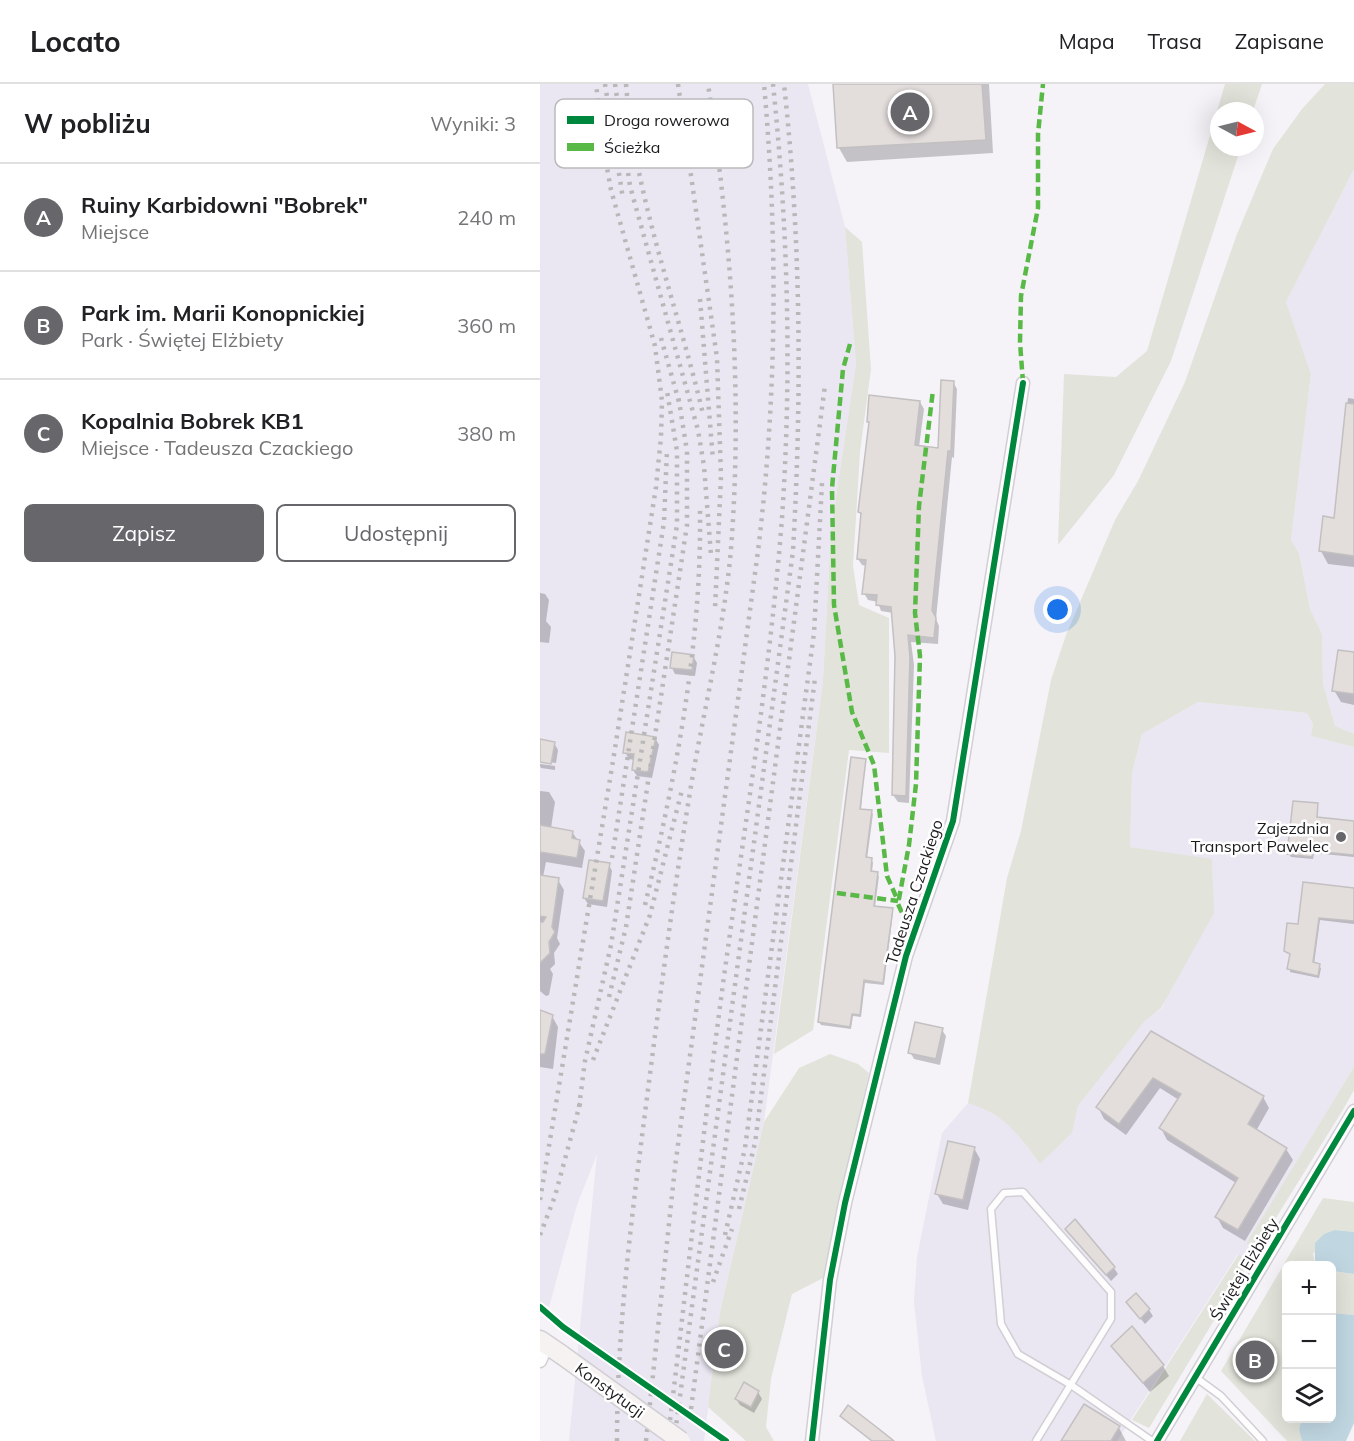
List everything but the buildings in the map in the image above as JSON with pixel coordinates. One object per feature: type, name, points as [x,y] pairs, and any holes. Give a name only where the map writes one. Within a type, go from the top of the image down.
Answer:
[{"type":"street","name":"Tadeusza Czackiego","points":[[812,1441],[830,1280],[845,1203],[903,965],[953,821],[1023,383]]},
{"type":"street","name":"Świętej Elżbiety","points":[[1157,1441],[1354,1111]]},
{"type":"street","name":"Konstytucji","points":[[547,1351],[681,1441]]},
{"type":"lane","points":[[1036,1441],[1071,1385],[1111,1319],[1111,1292],[1023,1192],[1004,1193],[991,1209],[1001,1324],[1018,1354],[1071,1385],[1152,1441]]},
{"type":"lane","points":[[1196,1377],[1221,1396],[1263,1441]]},
{"type":"path","points":[[540,1307],[563,1327],[726,1441]]},
{"type":"shaded area","points":[[540,84],[808,84],[845,227],[856,364],[831,531],[823,681],[764,1122],[720,1312],[704,1441],[569,1441],[597,1154],[577,1205],[549,1307],[540,1302]]},
{"type":"shaded area","points":[[1225,84],[1262,84],[1256,102],[1220,102]]},
{"type":"shaded area","points":[[1325,84],[1354,84],[1354,169],[1286,302],[1311,374],[1291,540],[1299,553],[1310,609],[1322,634],[1323,684],[1335,726],[1354,734],[1354,747],[1311,736],[1313,724],[1307,713],[1198,702],[1142,734],[1132,773],[1130,847],[1212,859],[1214,913],[1161,1008],[1144,1022],[1078,1106],[1072,1133],[1040,1164],[1018,1135],[1002,1120],[968,1103],[1007,878],[1021,831],[1051,680],[1066,635],[1115,520],[1138,481],[1185,382],[1237,234],[1273,149],[1302,109]]},
{"type":"shaded area","points":[[1210,135],[1210,156],[1238,156],[1171,361],[1114,475],[1058,545],[1064,374],[1116,377],[1147,351]]},
{"type":"shaded area","points":[[1354,169],[1354,734],[1335,726],[1323,684],[1322,634],[1310,609],[1299,553],[1291,540],[1311,374],[1286,302]]},
{"type":"shaded area","points":[[845,227],[862,242],[871,369],[860,452],[853,566],[859,605],[889,618],[889,753],[849,750],[813,1030],[774,1054],[823,681],[831,531],[856,364]]},
{"type":"shaded area","points":[[1198,702],[1307,713],[1313,724],[1311,736],[1354,747],[1354,1067],[1246,1244],[1258,1247],[1248,1264],[1238,1254],[1117,1441],[936,1441],[922,1376],[914,1302],[917,1257],[942,1133],[968,1103],[981,1107],[1011,1125],[1040,1164],[1072,1133],[1078,1106],[1144,1022],[1162,1008],[1213,888],[1212,860],[1130,847],[1132,773],[1142,734]]},
{"type":"shaded area","points":[[830,1054],[858,1064],[869,1073],[823,1278],[792,1294],[771,1379],[766,1427],[774,1441],[746,1441],[708,1407],[720,1312],[764,1122],[799,1068]]},
{"type":"shaded area","points":[[1354,1067],[1354,1090],[1344,1108],[1258,1247],[1246,1244]]},
{"type":"shaded area","points":[[1323,1198],[1354,1202],[1354,1232],[1335,1230],[1313,1254],[1314,1261],[1286,1261]]},
{"type":"shaded area","points":[[1239,1254],[1248,1264],[1149,1428],[1132,1420]]},
{"type":"shaded area","points":[[1282,1268],[1282,1423],[1301,1423],[1299,1429],[1302,1441],[1287,1441],[1221,1371]]},
{"type":"shaded area","points":[[1336,1272],[1354,1274],[1354,1315],[1336,1313]]},
{"type":"shaded area","points":[[1207,1394],[1255,1441],[1180,1441]]},
{"type":"water","points":[[1335,1230],[1354,1232],[1354,1274],[1336,1272],[1336,1261],[1315,1261],[1315,1243],[1324,1234]]},
{"type":"water","points":[[1336,1313],[1354,1315],[1354,1423],[1346,1441],[1302,1441],[1299,1429],[1301,1423],[1336,1423]]},
{"type":"railway","points":[[596,84],[598,99]]},
{"type":"railway","points":[[605,84],[607,99]]},
{"type":"railway","points":[[615,84],[617,99]]},
{"type":"railway","points":[[626,84],[628,99]]},
{"type":"railway","points":[[678,84],[680,99]]},
{"type":"railway","points":[[708,84],[710,99]]},
{"type":"railway","points":[[646,1441],[675,1167],[764,493],[772,376],[773,318],[772,201],[764,84]]},
{"type":"railway","points":[[669,1429],[716,1040],[764,693],[782,518],[787,409],[787,301],[782,193],[773,84]]},
{"type":"railway","points":[[674,1441],[793,551],[799,375],[797,259],[784,84]]},
{"type":"railway","points":[[540,1200],[613,761],[656,487],[661,437],[662,401],[655,346],[611,190],[607,168]]},
{"type":"railway","points":[[618,168],[623,199]]},
{"type":"railway","points":[[627,168],[630,186],[698,430],[704,466],[711,555]]},
{"type":"railway","points":[[638,168],[647,210],[703,414]]},
{"type":"railway","points":[[690,168],[717,358],[721,476],[715,609]]},
{"type":"railway","points":[[617,1441],[622,1318],[645,1113],[678,868],[696,757],[719,639],[731,549],[736,432],[735,374],[729,258],[719,168]]},
{"type":"railway","points":[[700,299],[713,460]]},
{"type":"railway","points":[[661,338],[679,402]]},
{"type":"railway","points":[[691,1409],[825,385]]},
{"type":"railway","points":[[579,1107],[585,1061],[611,945],[677,525],[677,451],[667,391]]},
{"type":"railway","points":[[609,997],[626,927],[687,525],[687,451],[678,395]]},
{"type":"railway","points":[[612,858],[664,522],[667,450]]},
{"type":"railway","points":[[725,1235],[745,1148],[814,633],[822,483]]},
{"type":"railway","points":[[645,905],[677,758],[692,659],[697,609],[700,508]]},
{"type":"railway","points":[[739,1209],[755,1143],[815,678]]},
{"type":"railway","points":[[593,1060],[650,915],[682,790]]},
{"type":"railway","points":[[540,1235],[555,1196],[581,1100]]},
{"type":"railway","points":[[713,1282],[732,1229]]},
{"type":"marked path","points":[[1023,383],[1020,342],[1021,296],[1038,208],[1038,134],[1043,84]]},
{"type":"marked path","points":[[850,344],[843,369],[832,488],[834,605],[852,712],[874,765],[887,876],[898,901]]},
{"type":"marked path","points":[[913,937],[898,904],[909,845],[916,784],[920,656],[915,613],[919,506],[933,390]]},
{"type":"marked path","points":[[837,893],[898,901]]},
{"type":"cycle path","points":[[812,1441],[830,1280],[845,1203],[906,956],[953,821],[1023,383]]},
{"type":"cycle path","points":[[1157,1441],[1354,1111]]},
{"type":"cycle path","points":[[540,1307],[563,1327],[726,1441]]},
{"type":"place","name":"Ruiny Karbidowni \"Bobrek\"","points":[[910,112]]},
{"type":"place","name":"Zajezdnia Transport Pawelec","points":[[1341,837]]},
{"type":"place","name":"Kopalnia Bobrek KB1","points":[[724,1349]]},
{"type":"place","name":"Park im. Marii Konopnickiej","points":[[1255,1360]]}]
